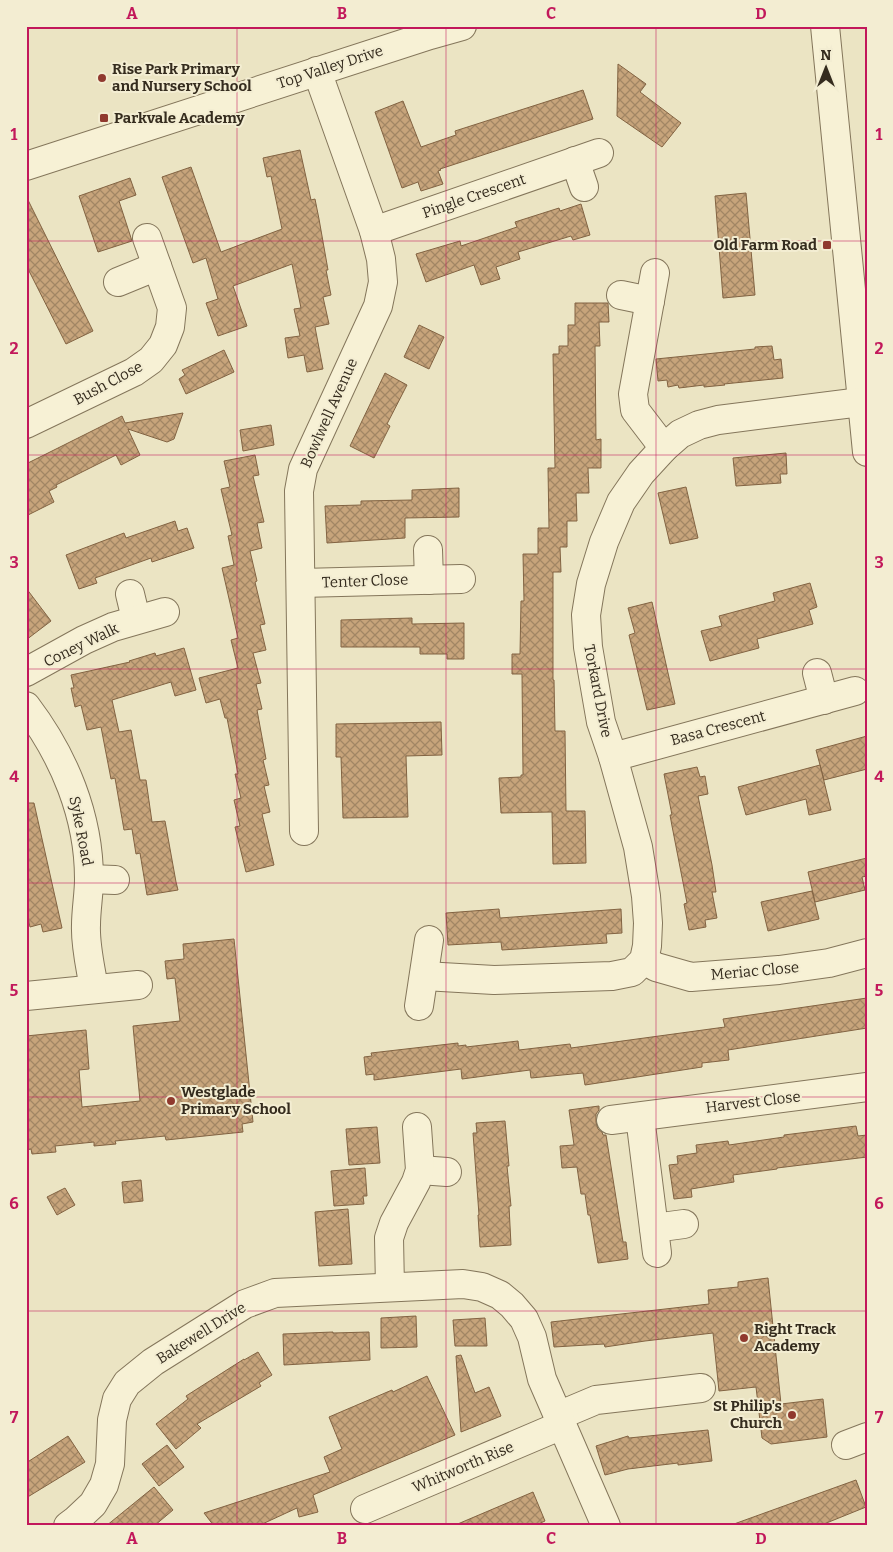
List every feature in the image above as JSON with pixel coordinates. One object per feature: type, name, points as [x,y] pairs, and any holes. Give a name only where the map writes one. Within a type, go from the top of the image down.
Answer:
[{"type":"street","name":"Top Valley Drive","points":[[26,166],[462,26]]},
{"type":"street","points":[[825,26],[857,257],[861,402],[867,452]]},
{"type":"street","name":"Bowlwell Avenue","points":[[304,831],[299,491],[303,469],[378,306],[383,282],[381,259],[374,232],[317,71]]},
{"type":"street","name":"Pingle Crescent","points":[[374,232],[587,157],[584,187]]},
{"type":"street","name":"Bush Close","points":[[26,424],[134,372],[151,360],[163,345],[170,327],[172,308],[147,238]]},
{"type":"street","points":[[118,282],[157,266]]},
{"type":"street","points":[[655,272],[634,394],[635,410],[664,448]]},
{"type":"street","points":[[621,296],[650,301]]},
{"type":"street","name":"Torkard Drive","points":[[644,960],[647,938],[646,896],[638,847],[613,757],[601,722],[588,647],[586,615],[591,584],[604,542],[621,502],[640,473],[680,434],[699,425],[718,420],[861,402]]},
{"type":"street","name":"Tenter Close","points":[[428,550],[429,580]]},
{"type":"street","name":"Tenter Close","points":[[301,583],[461,579]]},
{"type":"street","name":"Coney Walk","points":[[26,672],[84,640],[113,627],[133,607],[165,612]]},
{"type":"street","points":[[817,673],[824,700]]},
{"type":"street","name":"Basa Crescent","points":[[613,757],[855,691]]},
{"type":"street","name":"Syke Road","points":[[26,706],[62,762],[78,803],[86,844],[102,879],[86,926],[94,990]]},
{"type":"street","points":[[419,1006],[429,940]]},
{"type":"street","name":"Meriac Close","points":[[644,960],[656,967],[691,977],[779,970],[829,963],[867,953]]},
{"type":"street","points":[[424,976],[494,980],[612,976],[632,972],[644,960]]},
{"type":"street","points":[[26,996],[138,985]]},
{"type":"street","name":"Harvest Close","points":[[611,1120],[867,1087]]},
{"type":"street","points":[[640,1117],[655,1240],[684,1224]]},
{"type":"street","points":[[390,1287],[389,1238],[394,1223],[416,1182],[420,1170],[417,1127]]},
{"type":"street","points":[[420,1170],[447,1172]]},
{"type":"street","name":"Bakewell Drive","points":[[68,1526],[93,1504],[104,1485],[110,1464],[112,1420],[117,1399],[127,1383],[153,1362],[245,1304],[275,1293],[463,1284],[482,1288],[500,1295],[524,1319],[532,1337],[542,1379],[560,1420]]},
{"type":"street","name":"Whitworth Rise","points":[[379,1510],[560,1420],[596,1400],[701,1388]]},
{"type":"street","points":[[560,1420],[606,1526]]},
{"type":"building","points":[[618,64],[646,84],[640,92],[681,123],[662,147],[617,116]]},
{"type":"building","points":[[583,90],[593,119],[440,169],[438,171],[443,184],[421,191],[418,182],[402,188],[375,112],[403,101],[421,147],[456,135],[455,131]]},
{"type":"building","points":[[300,150],[311,200],[315,199],[331,295],[323,297],[329,324],[315,327],[323,369],[307,372],[304,355],[288,358],[285,338],[300,336],[294,309],[301,308],[292,264],[233,286],[247,326],[218,336],[206,303],[218,299],[206,258],[193,263],[162,177],[191,167],[221,252],[282,229],[271,176],[267,177],[263,158]]},
{"type":"building","points":[[130,178],[136,195],[119,201],[132,241],[98,252],[79,196]]},
{"type":"building","points":[[746,193],[755,295],[723,298],[715,196]]},
{"type":"building","points":[[26,196],[93,331],[66,344],[26,265]]},
{"type":"building","points":[[581,204],[590,235],[573,240],[571,236],[518,252],[520,259],[496,267],[500,279],[481,285],[474,265],[426,282],[416,254],[460,241],[461,246],[517,227],[515,222],[559,208],[560,211]]},
{"type":"building","points":[[575,303],[608,303],[609,322],[599,322],[600,346],[595,346],[596,440],[601,439],[601,468],[588,468],[589,493],[576,493],[577,521],[567,521],[567,547],[560,547],[561,572],[553,572],[555,731],[565,731],[566,811],[585,811],[586,863],[553,864],[552,812],[501,813],[499,778],[521,777],[523,775],[522,674],[512,674],[512,654],[520,654],[521,601],[524,601],[523,554],[538,554],[538,528],[549,528],[548,468],[555,468],[553,354],[559,354],[559,346],[568,346],[568,325],[575,325]]},
{"type":"building","points":[[419,325],[444,337],[429,369],[404,357]]},
{"type":"building","points":[[772,346],[774,360],[781,359],[783,378],[679,388],[678,385],[668,387],[667,380],[658,381],[656,359]]},
{"type":"building","points":[[224,350],[234,372],[186,394],[179,379],[185,375],[182,370]]},
{"type":"building","points":[[385,373],[407,385],[387,424],[390,426],[374,458],[350,446]]},
{"type":"building","points":[[183,413],[174,439],[167,442],[128,429],[140,455],[121,465],[116,455],[56,485],[57,487],[49,491],[54,502],[26,516],[26,464],[122,416],[125,423]]},
{"type":"building","points":[[271,425],[274,445],[243,451],[240,430]]},
{"type":"building","points":[[786,453],[787,474],[780,474],[781,483],[736,486],[733,458]]},
{"type":"building","points":[[255,455],[259,475],[253,476],[264,522],[257,523],[262,548],[250,551],[265,624],[260,625],[266,650],[253,653],[261,683],[256,684],[262,709],[257,710],[266,759],[263,760],[269,785],[264,786],[270,812],[262,814],[274,865],[246,872],[235,827],[240,826],[234,800],[241,798],[235,774],[238,774],[227,718],[225,718],[220,699],[206,703],[199,678],[238,668],[231,640],[238,638],[222,568],[234,565],[228,536],[232,535],[221,489],[230,487],[224,461]]},
{"type":"building","points":[[686,487],[698,538],[670,544],[658,493]]},
{"type":"building","points":[[459,488],[459,517],[405,518],[405,538],[327,543],[325,506],[361,505],[361,501],[412,500],[412,490]]},
{"type":"building","points":[[175,521],[178,531],[187,528],[194,548],[152,562],[151,558],[95,578],[97,583],[79,589],[66,555],[124,533],[126,538]]},
{"type":"building","points":[[810,583],[817,607],[809,610],[813,624],[757,639],[759,648],[710,661],[701,631],[722,626],[719,616],[775,601],[773,593]]},
{"type":"building","points":[[26,588],[51,621],[26,640]]},
{"type":"building","points":[[652,602],[675,704],[647,710],[629,635],[635,633],[628,608]]},
{"type":"building","points":[[412,618],[412,624],[464,623],[464,659],[447,659],[447,654],[420,654],[420,647],[341,647],[341,620]]},
{"type":"building","points":[[184,648],[196,690],[175,696],[171,682],[112,700],[119,732],[131,730],[140,780],[146,780],[152,822],[165,821],[178,890],[147,895],[140,853],[136,854],[132,829],[124,830],[115,778],[111,779],[101,727],[87,730],[81,705],[75,707],[71,688],[74,688],[71,675],[130,662],[155,653],[156,656]]},
{"type":"building","points":[[441,722],[442,755],[406,756],[408,817],[343,818],[341,757],[336,757],[336,724]]},
{"type":"building","points":[[867,736],[867,769],[824,780],[816,750]]},
{"type":"building","points":[[820,765],[831,810],[809,815],[806,799],[746,815],[738,787]]},
{"type":"building","points":[[697,767],[700,777],[705,776],[708,794],[698,796],[712,865],[716,892],[712,892],[717,918],[705,920],[706,927],[689,930],[684,904],[687,903],[664,774]]},
{"type":"building","points":[[26,803],[34,803],[62,928],[43,932],[41,924],[30,927],[26,910]]},
{"type":"building","points":[[867,858],[867,876],[862,877],[865,890],[815,902],[808,872]]},
{"type":"building","points":[[812,891],[819,919],[768,931],[761,902]]},
{"type":"building","points":[[499,909],[500,918],[621,909],[622,933],[606,934],[607,943],[502,950],[501,942],[448,945],[446,913]]},
{"type":"building","points":[[234,939],[253,1122],[242,1124],[243,1132],[166,1140],[165,1136],[115,1141],[116,1144],[94,1146],[94,1142],[55,1146],[56,1152],[32,1154],[31,1149],[26,1150],[26,1036],[86,1030],[89,1069],[79,1070],[82,1107],[140,1101],[133,1026],[180,1021],[175,978],[167,979],[165,961],[184,959],[183,944]]},
{"type":"building","points":[[867,998],[867,1028],[728,1050],[729,1060],[702,1063],[702,1067],[585,1085],[583,1073],[531,1078],[530,1070],[462,1079],[461,1069],[374,1080],[374,1074],[366,1075],[364,1057],[372,1056],[371,1053],[458,1043],[458,1046],[466,1045],[466,1047],[518,1041],[519,1050],[570,1044],[571,1048],[725,1027],[723,1019]]},
{"type":"building","points":[[599,1106],[596,1122],[598,1129],[603,1135],[606,1135],[623,1242],[626,1242],[628,1259],[598,1263],[590,1215],[588,1215],[585,1194],[581,1194],[577,1167],[562,1168],[560,1146],[574,1145],[569,1110]]},
{"type":"building","points":[[505,1121],[511,1206],[509,1206],[511,1245],[480,1247],[473,1133],[477,1133],[476,1123]]},
{"type":"building","points":[[856,1126],[858,1136],[867,1135],[867,1157],[733,1175],[734,1182],[691,1189],[692,1197],[674,1199],[669,1165],[678,1164],[677,1156],[697,1153],[696,1145],[728,1141],[729,1145],[784,1137],[784,1135]]},
{"type":"building","points":[[377,1127],[380,1163],[349,1165],[346,1129]]},
{"type":"building","points":[[365,1168],[367,1196],[363,1196],[364,1204],[334,1206],[331,1171]]},
{"type":"building","points":[[141,1180],[143,1201],[124,1203],[122,1182]]},
{"type":"building","points":[[65,1188],[75,1205],[57,1215],[47,1197]]},
{"type":"building","points":[[348,1209],[352,1264],[319,1266],[315,1212]]},
{"type":"building","points":[[768,1278],[781,1404],[823,1399],[827,1437],[771,1444],[762,1438],[756,1387],[719,1391],[713,1333],[605,1347],[604,1344],[554,1347],[551,1322],[709,1304],[708,1290],[738,1287],[738,1282]]},
{"type":"building","points":[[416,1316],[417,1347],[381,1348],[381,1318]]},
{"type":"building","points":[[485,1318],[487,1346],[455,1346],[453,1320]]},
{"type":"building","points":[[369,1332],[370,1360],[284,1365],[283,1334]]},
{"type":"building","points":[[258,1352],[272,1375],[259,1383],[261,1386],[197,1424],[201,1428],[176,1449],[156,1424],[188,1399],[186,1396]]},
{"type":"building","points":[[461,1355],[475,1393],[489,1387],[501,1416],[461,1432],[456,1356]]},
{"type":"building","points":[[427,1376],[455,1435],[313,1495],[318,1512],[299,1517],[297,1508],[258,1526],[214,1526],[204,1513],[330,1472],[324,1457],[342,1449],[329,1417],[392,1390],[393,1392]]},
{"type":"building","points":[[708,1430],[712,1461],[628,1469],[605,1475],[596,1446],[628,1436],[629,1438]]},
{"type":"building","points":[[68,1436],[85,1462],[26,1498],[26,1463]]},
{"type":"building","points":[[167,1445],[184,1467],[159,1486],[142,1464]]},
{"type":"building","points":[[856,1480],[866,1507],[819,1526],[735,1526],[734,1524]]},
{"type":"building","points":[[154,1487],[173,1510],[154,1526],[106,1526]]},
{"type":"building","points":[[533,1492],[545,1521],[534,1526],[453,1526]]},
{"type":"place","name":"Rise Park Primary and Nursery School","points":[[102,78]]},
{"type":"place","name":"Parkvale Academy","points":[[104,118]]},
{"type":"place","name":"Old Farm Road","points":[[827,245]]},
{"type":"place","name":"Westglade Primary School","points":[[171,1101]]},
{"type":"place","name":"Right Track Academy","points":[[744,1338]]},
{"type":"place","name":"St Philip's Church","points":[[792,1415]]}]
